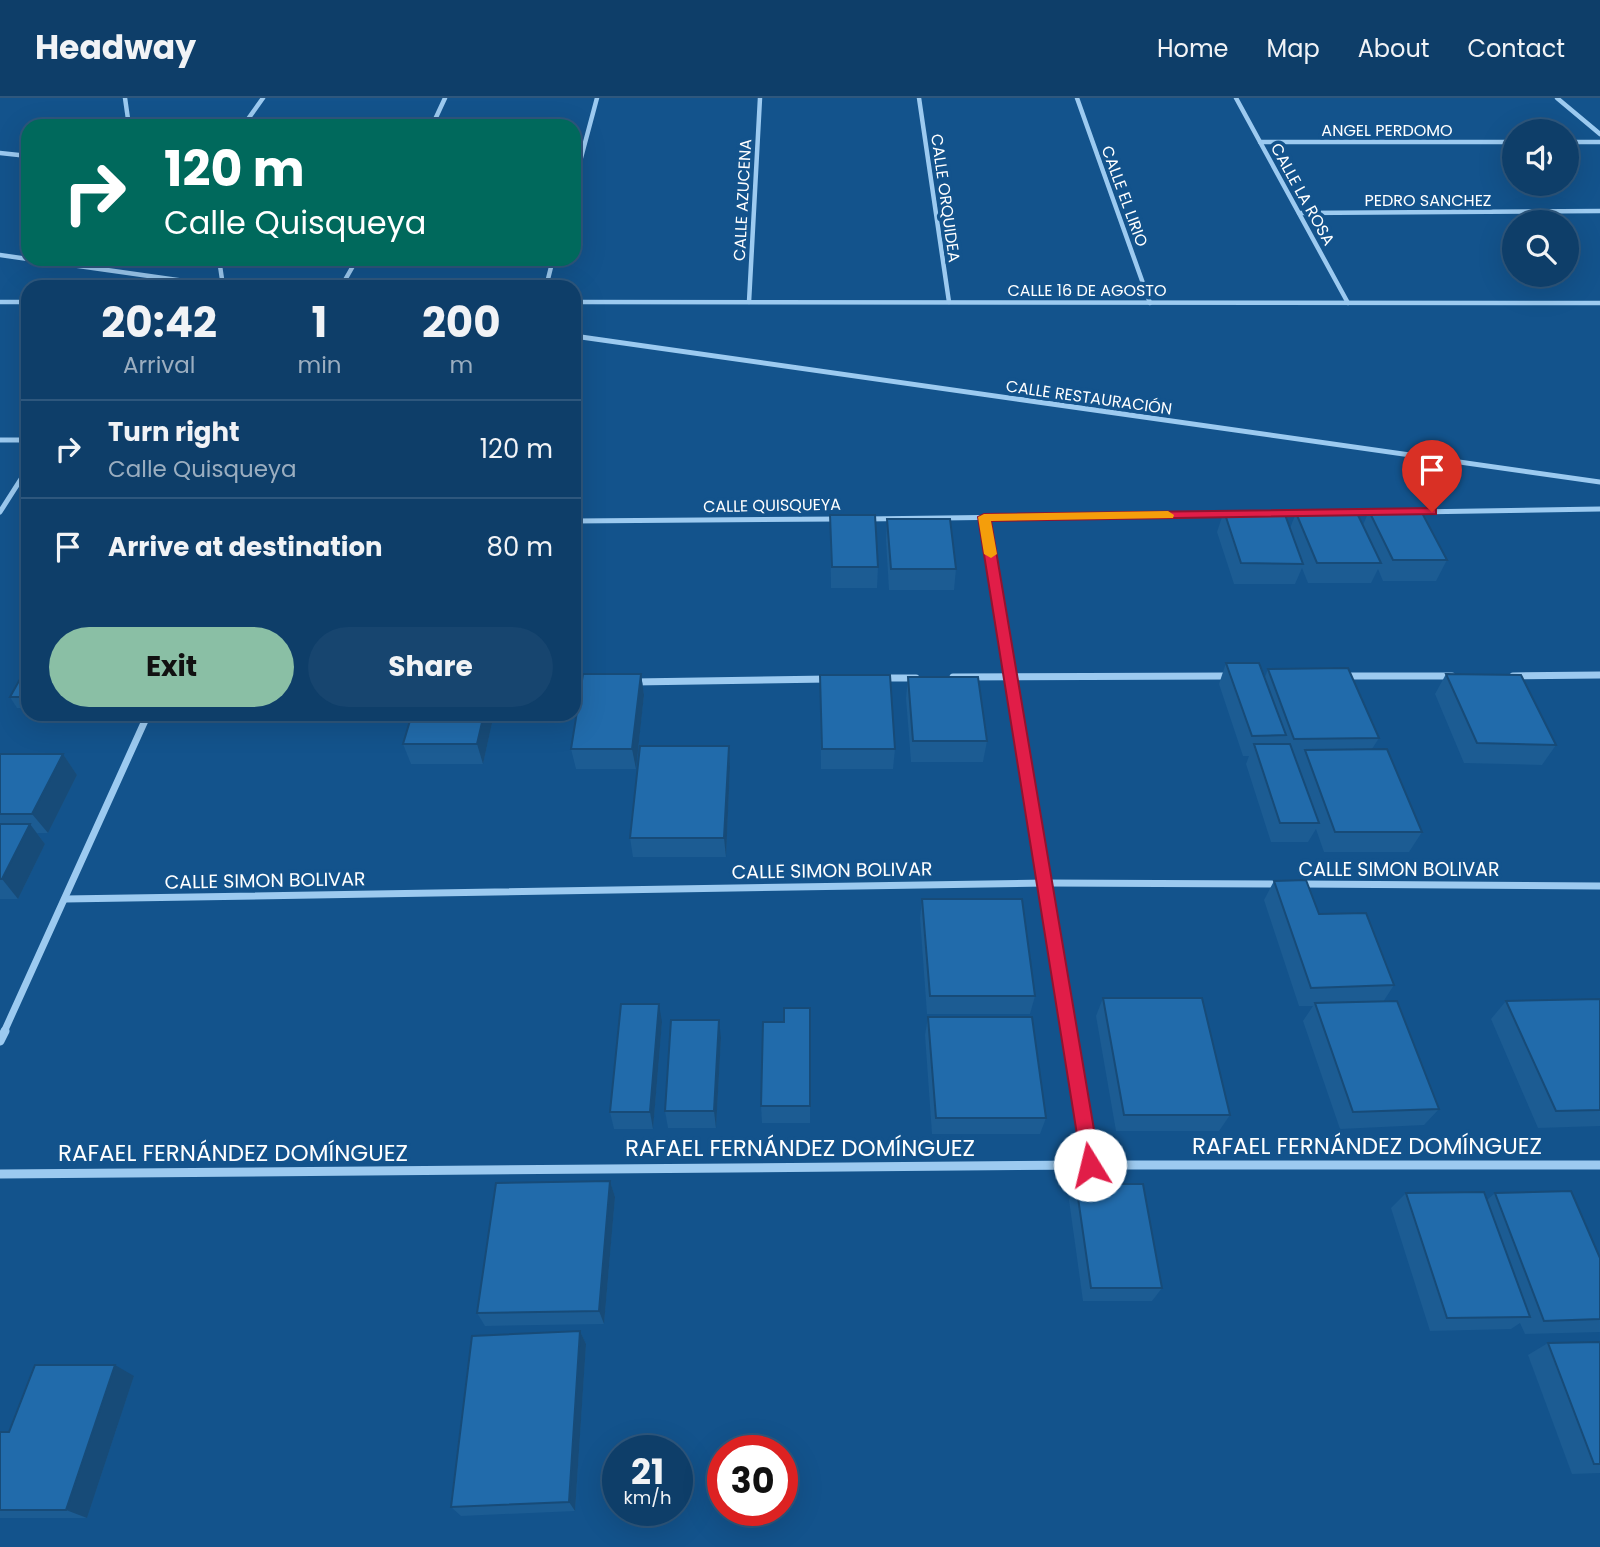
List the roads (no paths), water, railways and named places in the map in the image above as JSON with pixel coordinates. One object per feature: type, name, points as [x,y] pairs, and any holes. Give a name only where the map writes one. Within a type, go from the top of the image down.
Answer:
[{"type":"street","points":[[125,98],[128,119]]},
{"type":"street","points":[[248,119],[263,98]]},
{"type":"street","points":[[435,119],[445,98]]},
{"type":"street","points":[[581,158],[597,98]]},
{"type":"street","name":"CALLE AZUCENA","points":[[749,302],[760,98]]},
{"type":"street","name":"CALLE ORQUIDEA","points":[[919,98],[949,302]]},
{"type":"street","name":"CALLE EL LIRIO","points":[[1077,98],[1150,303]]},
{"type":"street","name":"CALLE LA ROSA","points":[[1236,98],[1348,303]]},
{"type":"street","points":[[1557,98],[1600,134]]},
{"type":"street","name":"ANGEL PERDOMO","points":[[1260,142],[1502,142]]},
{"type":"street","points":[[1579,142],[1600,142]]},
{"type":"street","points":[[0,153],[21,155]]},
{"type":"street","name":"PEDRO SANCHEZ","points":[[1299,213],[1600,211]]},
{"type":"street","points":[[0,255],[21,258]]},
{"type":"street","points":[[78,266],[176,280]]},
{"type":"street","points":[[0,302],[21,302]]},
{"type":"street","name":"CALLE 16 DE AGOSTO","points":[[581,302],[1600,303]]},
{"type":"street","name":"CALLE RESTAURACIÓN","points":[[581,337],[1600,482]]},
{"type":"street","points":[[0,440],[21,440]]},
{"type":"street","points":[[0,512],[21,479]]},
{"type":"street","points":[[1404,512],[1600,509]]},
{"type":"street","points":[[1264,514],[1390,512]]},
{"type":"street","name":"CALLE QUISQUEYA","points":[[861,519],[1236,514]]},
{"type":"street","points":[[984,517],[1090,1165]]},
{"type":"street","name":"CALLE QUISQUEYA","points":[[581,521],[848,519]]},
{"type":"street","points":[[1504,676],[1600,675]]},
{"type":"street","points":[[943,678],[1231,676]]},
{"type":"street","points":[[1340,676],[1463,676]]},
{"type":"street","points":[[875,679],[930,678]]},
{"type":"street","points":[[629,682],[834,679]]},
{"type":"street","points":[[581,683],[601,683]]},
{"type":"street","points":[[0,1041],[145,721]]},
{"type":"street","name":"CALLE SIMON BOLIVAR","points":[[65,899],[1045,883],[1600,886]]},
{"type":"street","name":"RAFAEL FERNÁNDEZ DOMÍNGUEZ","points":[[0,1174],[1090,1165],[1600,1165]]}]
